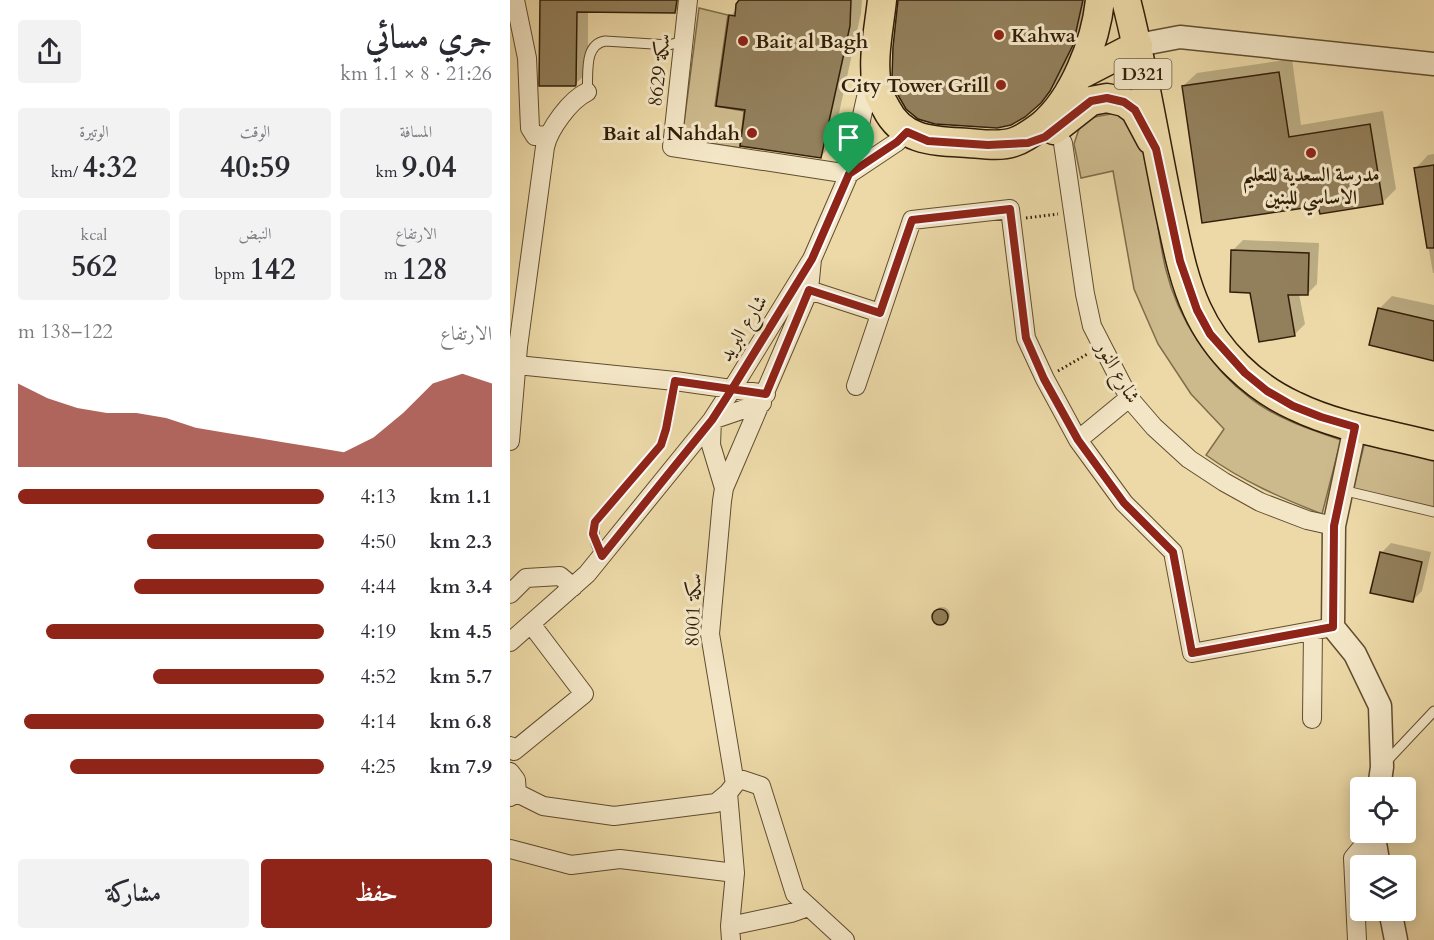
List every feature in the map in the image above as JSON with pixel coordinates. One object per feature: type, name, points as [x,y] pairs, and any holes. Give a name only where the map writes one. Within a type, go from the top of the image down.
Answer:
[{"type":"main road","name":"D321","points":[[882,0],[877,45],[878,93],[891,118],[907,132],[928,141],[988,145],[1028,143],[1045,137],[1091,101],[1107,98],[1124,102],[1135,110],[1156,149]]},
{"type":"main road","name":"D321","points":[[1013,142],[1030,133],[1053,114],[1078,76],[1095,32],[1100,0]]},
{"type":"main road","name":"D321","points":[[1126,0],[1180,261],[1197,310],[1210,334],[1245,373],[1267,391],[1293,406],[1355,427],[1434,446]]},
{"type":"main road","points":[[1078,76],[1137,45]]},
{"type":"street","points":[[515,0],[527,58],[530,128],[535,136],[547,135]]},
{"type":"street","name":"سكة 8629","points":[[688,0],[672,147],[849,174]]},
{"type":"street","points":[[1137,45],[1180,36],[1434,64]]},
{"type":"street","name":"شارع البريد","points":[[510,642],[588,574],[712,420],[812,259],[849,174],[877,45]]},
{"type":"street","points":[[510,441],[518,347],[547,135],[579,97],[588,92]]},
{"type":"street","points":[[849,174],[897,142],[907,132]]},
{"type":"street","name":"شارع النور","points":[[1063,143],[1072,212],[1092,326],[1129,398],[1189,459],[1224,482],[1260,502],[1307,520],[1334,526]]},
{"type":"street","points":[[856,386],[912,220],[1010,209],[1026,338],[1044,379],[1078,440],[1124,503],[1173,552],[1192,653],[1323,629],[1355,654],[1380,706],[1380,777]]},
{"type":"street","name":"سكة 8001","points":[[730,933],[735,873],[731,785],[710,634],[724,488],[809,290],[812,259]]},
{"type":"street","points":[[809,290],[880,313]]},
{"type":"street","points":[[517,365],[675,381],[732,389],[764,399]]},
{"type":"street","points":[[1078,440],[1129,398]]},
{"type":"street","points":[[724,488],[711,446],[712,420],[764,399]]},
{"type":"street","points":[[1312,719],[1334,526],[1355,427]]},
{"type":"street","points":[[510,594],[526,578],[560,576],[573,587]]},
{"type":"street","points":[[510,746],[514,751],[584,694],[531,624]]},
{"type":"street","points":[[510,772],[516,780],[514,795],[543,806],[614,816],[716,803],[731,785],[761,786],[795,894],[845,940]]},
{"type":"street","points":[[1357,940],[1353,858],[1366,843]]},
{"type":"street","points":[[510,849],[571,865],[620,859],[735,873]]},
{"type":"street","points":[[730,933],[808,907]]},
{"type":"street","points":[[1392,921],[1396,940]]},
{"type":"lane","points":[[588,92],[590,51],[596,44],[605,41],[669,45],[680,43],[685,39]]},
{"type":"lane","points":[[602,556],[593,534],[595,522],[661,445],[675,381]]},
{"type":"lane","points":[[1342,490],[1434,512]]},
{"type":"lane","points":[[1380,777],[1434,711]]},
{"type":"path","points":[[1012,220],[1072,212]]},
{"type":"path","points":[[1044,379],[1101,346]]},
{"type":"shaded area","points":[[699,8],[728,15],[715,106],[744,111],[740,148],[682,139]]},
{"type":"shaded area","points":[[1116,113],[1130,121],[1139,138],[1145,155],[1162,253],[1171,288],[1187,324],[1209,357],[1235,386],[1271,412],[1341,440],[1322,514],[1262,488],[1206,455],[1224,429],[1191,394],[1158,344],[1134,289],[1113,171],[1081,178],[1074,144],[1079,129],[1089,118]]},
{"type":"shaded area","points":[[1365,441],[1434,457],[1434,509],[1353,490]]},
{"type":"building","points":[[540,0],[677,0],[675,13],[577,12],[576,85],[539,86]]},
{"type":"building","points":[[739,0],[851,0],[850,26],[821,158],[740,146],[745,110],[716,106],[729,15],[735,16],[736,4]]},
{"type":"building","points":[[898,0],[1083,0],[1073,45],[1050,91],[1041,103],[1025,117],[1011,125],[997,128],[935,124],[918,119],[906,109],[895,90],[892,78]]},
{"type":"building","points":[[1279,72],[1289,137],[1370,124],[1383,204],[1320,214],[1318,206],[1202,223],[1182,86]]},
{"type":"building","points":[[1434,165],[1434,248],[1427,248],[1414,168]]},
{"type":"building","points":[[1231,250],[1309,253],[1308,295],[1288,295],[1295,336],[1259,342],[1250,293],[1230,292]]},
{"type":"building","points":[[1378,308],[1434,321],[1434,361],[1369,345]]},
{"type":"building","points":[[1380,552],[1422,562],[1413,602],[1370,593]]},
{"type":"building","points":[[940,609],[946,611],[948,617],[946,623],[940,625],[934,623],[932,617],[934,611]]},
{"type":"place","name":"Kahwa","points":[[999,35]]},
{"type":"place","name":"Bait al Bagh","points":[[743,41]]},
{"type":"place","name":"City Tower Grill","points":[[1001,85]]},
{"type":"place","name":"Bait al Nahdah","points":[[752,133]]},
{"type":"place","name":"مدرسة السعدية للتعليم الاساسي للبنين","points":[[1311,153]]},
{"type":"route","points":[[849,174],[812,259],[732,389],[712,420],[602,556],[593,534],[595,522],[661,445],[675,381],[732,389],[766,394],[809,290],[880,313],[912,220],[1010,209],[1026,338],[1044,379],[1078,440],[1124,503],[1173,552],[1192,653],[1333,627],[1334,526],[1355,427],[1293,406],[1267,391],[1245,373],[1210,334],[1197,310],[1180,261],[1156,149],[1135,110],[1124,102],[1107,98],[1091,101],[1045,137],[1028,143],[988,145],[928,141],[907,132],[897,142],[849,174]]}]
